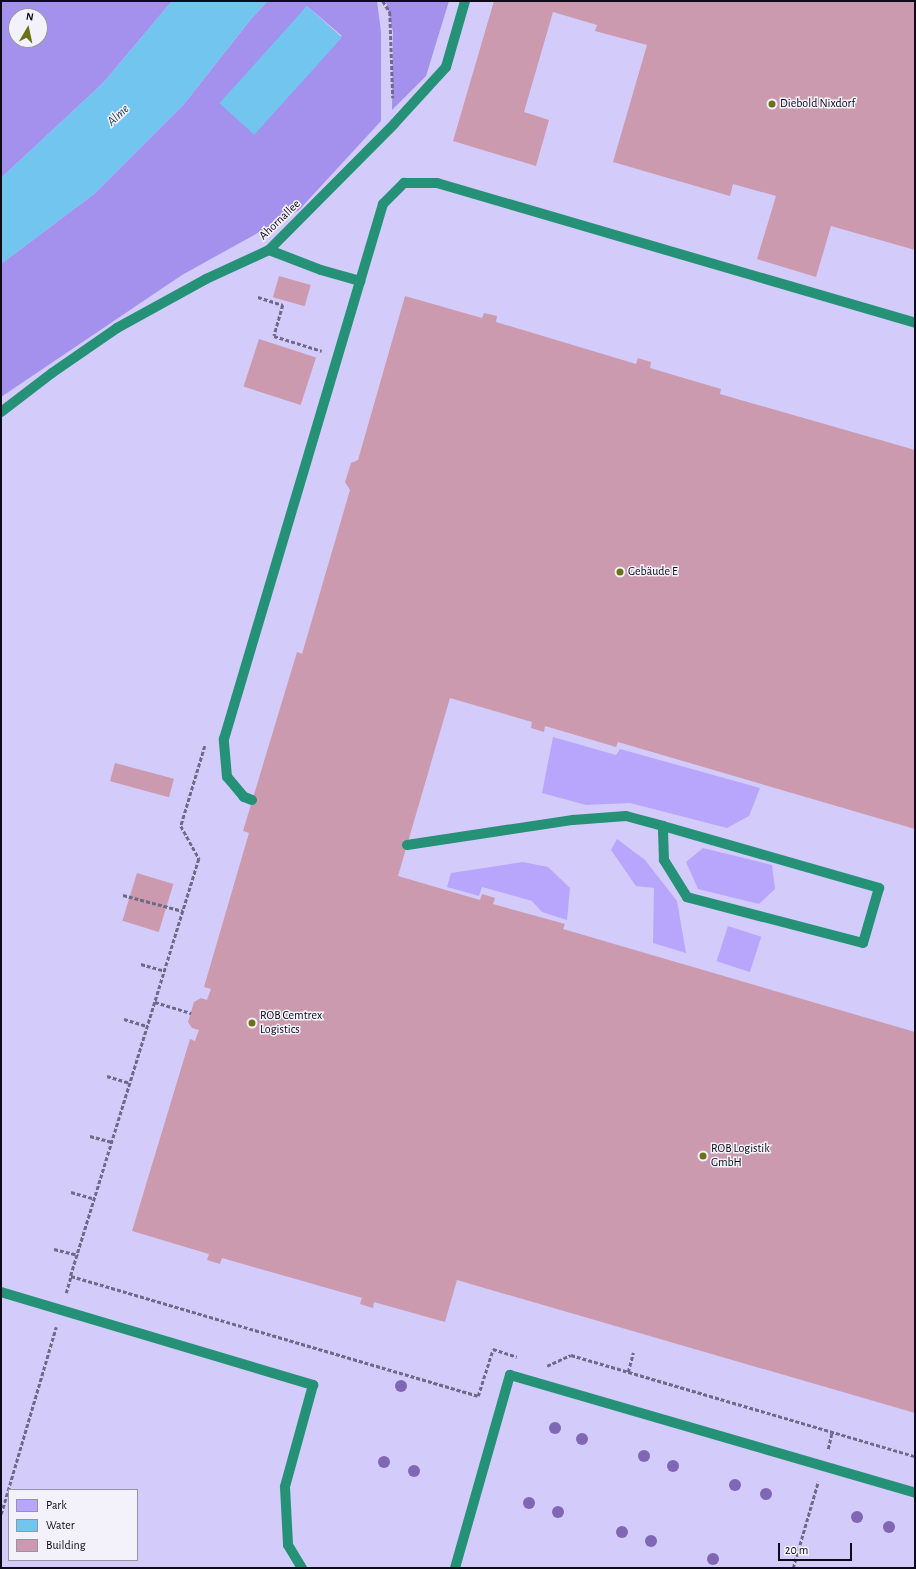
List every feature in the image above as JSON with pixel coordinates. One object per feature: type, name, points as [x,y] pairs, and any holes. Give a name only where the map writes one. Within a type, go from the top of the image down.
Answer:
[{"type":"lane","name":"Ahornallee","points":[[1,412],[52,373],[117,328],[206,279],[269,250],[394,124],[446,67],[465,1]]},
{"type":"lane","points":[[252,800],[244,797],[227,777],[224,739],[383,204],[404,183],[437,183],[915,323]]},
{"type":"lane","points":[[269,250],[321,270],[360,281]]},
{"type":"lane","points":[[407,845],[573,820],[626,816],[663,826],[879,888],[863,943],[687,897],[664,860],[663,826]]},
{"type":"lane","points":[[1,1292],[313,1385],[285,1487],[288,1545],[302,1568]]},
{"type":"lane","points":[[454,1568],[510,1375],[915,1493]]},
{"type":"path","points":[[383,1],[390,12],[394,124]]},
{"type":"path","points":[[258,297],[283,305],[274,336],[326,352]]},
{"type":"path","points":[[8,1489],[71,1276],[199,859],[181,826],[207,741]]},
{"type":"path","points":[[123,895],[183,911]]},
{"type":"path","points":[[141,964],[165,971]]},
{"type":"path","points":[[155,1002],[191,1013]]},
{"type":"path","points":[[124,1019],[148,1026]]},
{"type":"path","points":[[107,1076],[130,1083]]},
{"type":"path","points":[[90,1136],[112,1142]]},
{"type":"path","points":[[71,1192],[95,1199]]},
{"type":"path","points":[[54,1249],[78,1255]]},
{"type":"path","points":[[71,1276],[478,1396],[492,1349],[520,1358]]},
{"type":"path","points":[[628,1372],[633,1353]]},
{"type":"path","points":[[541,1364],[548,1366],[571,1355],[915,1456]]},
{"type":"path","points":[[793,1568],[832,1432]]},
{"type":"path","points":[[1,1514],[8,1490]]},
{"type":"green space","points":[[553,737],[616,755],[620,749],[760,788],[749,816],[727,828],[630,803],[586,805],[542,793]]},
{"type":"green space","points":[[617,839],[645,860],[677,901],[686,953],[653,943],[654,888],[636,886],[611,850]]},
{"type":"green space","points":[[703,848],[772,865],[775,889],[759,904],[698,889],[686,862]]},
{"type":"green space","points":[[523,862],[548,867],[570,888],[567,920],[542,912],[532,901],[482,887],[479,896],[447,887],[451,873]]},
{"type":"green space","points":[[728,926],[761,937],[750,972],[717,961]]},
{"type":"shaded area","points":[[1,1],[172,1],[103,83],[1,178]]},
{"type":"shaded area","points":[[268,1],[377,1],[381,32],[381,121],[299,210],[182,275],[1,397],[1,264],[94,194],[184,104],[251,19]],"holes":[[[307,6],[342,36],[221,105]]]},
{"type":"shaded area","points":[[386,1],[449,1],[426,76],[392,110],[393,32]]},
{"type":"water","name":"Alme","points":[[172,1],[268,1],[251,19],[184,104],[94,194],[1,264],[1,178],[103,83]]},
{"type":"water","points":[[307,6],[342,37],[254,135],[219,103]]},
{"type":"building","name":"Diebold Nixdorf","points":[[494,1],[915,1],[915,250],[831,226],[816,277],[757,259],[776,196],[733,184],[730,196],[613,162],[647,45],[595,31],[597,25],[553,12],[524,112],[549,120],[536,166],[453,141]]},
{"type":"building","points":[[279,276],[311,285],[305,306],[273,297]]},
{"type":"building","points":[[405,296],[482,318],[484,313],[497,316],[496,322],[636,364],[638,358],[651,362],[650,368],[721,389],[720,394],[915,450],[915,829],[618,742],[616,747],[545,726],[544,732],[531,728],[532,722],[450,698],[398,876],[480,900],[482,894],[495,898],[493,904],[565,924],[563,929],[915,1032],[915,1413],[457,1280],[445,1322],[374,1302],[373,1308],[360,1304],[362,1298],[222,1258],[220,1264],[207,1260],[209,1254],[132,1231],[190,1039],[195,1041],[199,1030],[192,1028],[188,1022],[194,1002],[201,998],[207,1000],[211,989],[204,987],[249,833],[243,831],[297,652],[302,654],[350,490],[345,482],[351,463],[358,460]]},
{"type":"building","points":[[259,339],[316,358],[301,405],[244,387]]},
{"type":"building","points":[[115,763],[174,779],[169,797],[110,781]]},
{"type":"building","points":[[137,873],[173,884],[159,932],[122,921]]},
{"type":"place","name":"Diebold Nixdorf","points":[[772,104]]},
{"type":"place","name":"Gebäude E","points":[[620,572]]},
{"type":"place","name":"ROB Cemtrex Logistics","points":[[252,1023]]},
{"type":"place","name":"ROB Logistik GmbH","points":[[703,1156]]}]
